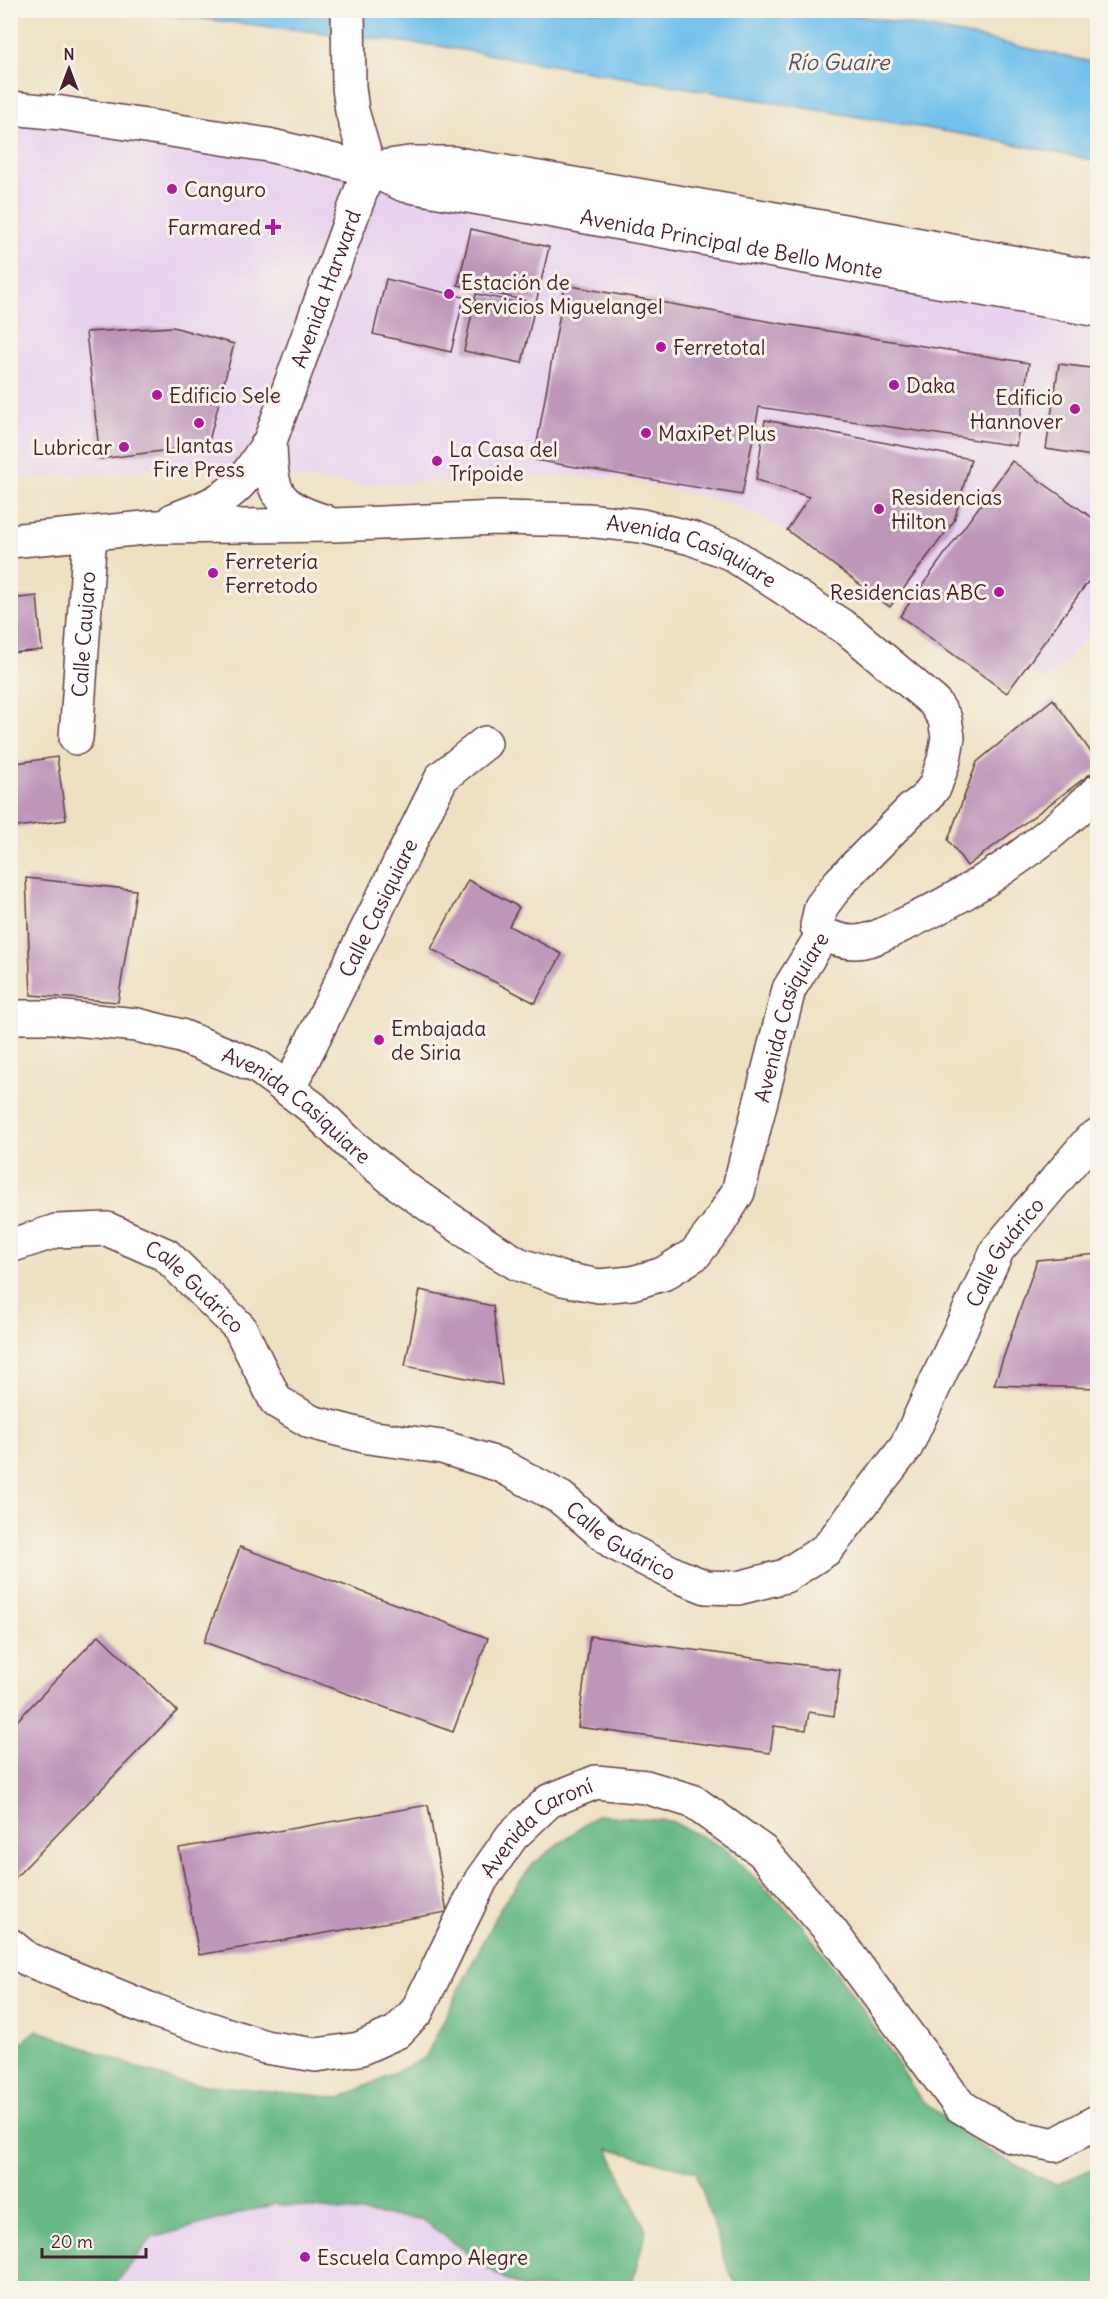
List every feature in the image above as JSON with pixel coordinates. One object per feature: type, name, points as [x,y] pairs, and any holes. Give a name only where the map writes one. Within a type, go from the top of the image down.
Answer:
[{"type":"main road","points":[[348,10],[349,87],[352,111],[369,169]]},
{"type":"main road","name":"Avenida Principal de Bello Monte","points":[[10,108],[62,113],[225,137],[369,169],[404,185],[447,194],[537,208],[1098,310]]},
{"type":"main road","name":"Avenida Principal de Bello Monte","points":[[369,169],[409,163],[452,163],[850,232],[1098,278]]},
{"type":"main road","name":"Avenida Harward","points":[[155,527],[208,506],[229,494],[243,480],[270,441],[369,169]]},
{"type":"main road","name":"Avenida Harward","points":[[270,441],[271,469],[277,490],[285,504],[300,514],[334,525]]},
{"type":"main road","name":"Avenida Casiquiare","points":[[10,1017],[93,1019],[137,1025],[170,1033],[258,1067],[289,1088],[351,1145],[400,1185],[518,1264],[563,1279],[599,1286],[632,1283],[663,1274],[694,1254],[717,1226],[738,1192],[789,989],[823,934],[817,926],[821,907],[839,883],[912,809],[926,799],[935,786],[944,760],[948,736],[945,719],[934,702],[900,671],[850,631],[730,553],[691,538],[642,526],[587,520],[497,518],[334,525],[155,527]]},
{"type":"main road","points":[[10,541],[155,527]]},
{"type":"main road","name":"Calle Caujaro","points":[[76,738],[90,533]]},
{"type":"main road","name":"Calle Casiquiare","points":[[289,1088],[442,777],[485,743]]},
{"type":"main road","points":[[823,934],[853,942],[874,939],[915,919],[989,878],[1078,810],[1098,791]]},
{"type":"main road","name":"Calle Guárico","points":[[10,1246],[56,1231],[107,1229],[166,1255],[240,1328],[276,1401],[311,1422],[368,1437],[442,1448],[500,1465],[561,1498],[614,1543],[676,1575],[706,1587],[738,1588],[785,1576],[827,1549],[906,1448],[998,1249],[1090,1140],[1098,1135]]},
{"type":"main road","name":"Avenida Caroní","points":[[16,1961],[265,2047],[316,2055],[359,2049],[397,2032],[417,2011],[481,1880],[512,1836],[549,1801],[596,1782],[646,1787],[692,1801],[762,1851],[830,1930],[960,2106],[1011,2136],[1055,2145],[1098,2121]]},
{"type":"shaded area","points":[[11,112],[1097,307],[1097,625],[1046,682],[738,504],[614,478],[546,476],[360,485],[195,466],[11,480]]},
{"type":"shaded area","name":"Escuela Campo Alegre","points":[[274,2204],[421,2219],[498,2275],[524,2288],[112,2288],[152,2238]]},
{"type":"green space","points":[[597,1815],[671,1821],[724,1848],[798,1920],[857,2001],[921,2100],[985,2149],[1055,2185],[1097,2167],[1097,2288],[739,2288],[729,2272],[696,2172],[608,2149],[646,2230],[631,2288],[524,2288],[498,2275],[421,2219],[274,2204],[152,2238],[112,2288],[11,2288],[11,2052],[37,2030],[177,2082],[341,2098],[425,2058],[500,1908],[534,1863]]},
{"type":"water","name":"Río Guaire","points":[[133,11],[834,11],[961,34],[1097,63],[1097,161],[990,139],[439,46]]},
{"type":"building","points":[[471,229],[549,247],[536,303],[458,285]]},
{"type":"building","points":[[386,279],[464,297],[451,352],[373,334]]},
{"type":"building","points":[[565,285],[772,322],[1029,363],[1016,446],[759,407],[742,495],[534,460]]},
{"type":"building","name":"Estación de Servicios Miguelangel","points":[[476,294],[535,306],[522,363],[464,351]]},
{"type":"building","name":"Edificio Sele","points":[[173,327],[234,344],[208,445],[100,459],[86,332]]},
{"type":"building","name":"Edificio Hannover","points":[[1059,364],[1098,369],[1098,457],[1046,449]]},
{"type":"building","name":"Residencias Hilton","points":[[765,420],[971,459],[954,521],[890,607],[787,530],[809,497],[756,480]]},
{"type":"building","name":"Residencias ABC","points":[[1012,461],[1098,522],[1098,568],[1007,693],[900,616]]},
{"type":"building","points":[[37,596],[42,650],[10,653],[10,599]]},
{"type":"building","points":[[1053,699],[1098,762],[1098,768],[967,866],[948,840],[977,762]]},
{"type":"building","points":[[57,757],[66,820],[10,828],[10,764]]},
{"type":"building","points":[[26,878],[136,890],[118,1002],[31,995]]},
{"type":"building","points":[[468,880],[519,907],[509,926],[562,954],[535,1003],[431,949]]},
{"type":"building","points":[[1098,1254],[1098,1388],[994,1385],[1037,1260]]},
{"type":"building","points":[[420,1290],[493,1306],[502,1385],[405,1366]]},
{"type":"building","points":[[240,1547],[488,1638],[453,1732],[204,1642]]},
{"type":"building","points":[[99,1635],[177,1711],[12,1881],[10,1728]]},
{"type":"building","points":[[590,1636],[840,1670],[834,1716],[809,1712],[806,1730],[774,1726],[770,1753],[578,1727]]},
{"type":"building","points":[[428,1805],[447,1912],[199,1955],[179,1848]]},
{"type":"place","name":"Canguro","points":[[172,189]]},
{"type":"place","name":"Farmared","points":[[273,227]]},
{"type":"place","name":"Estación de Servicios Miguelangel","points":[[449,294]]},
{"type":"place","name":"Ferretotal","points":[[661,347]]},
{"type":"place","name":"Daka","points":[[894,385]]},
{"type":"place","name":"Edificio Sele","points":[[157,395]]},
{"type":"place","name":"Edificio Hannover","points":[[1075,409]]},
{"type":"place","name":"Llantas Fire Press","points":[[199,423]]},
{"type":"place","name":"MaxiPet Plus","points":[[646,433]]},
{"type":"place","name":"Lubricar","points":[[124,447]]},
{"type":"place","name":"La Casa del Trípoide","points":[[437,461]]},
{"type":"place","name":"Residencias Hilton","points":[[879,509]]},
{"type":"place","name":"Ferretería Ferretodo","points":[[213,573]]},
{"type":"place","name":"Residencias ABC","points":[[999,592]]},
{"type":"place","name":"Embajada de Siria","points":[[379,1040]]},
{"type":"place","name":"Escuela Campo Alegre","points":[[305,2257]]}]
